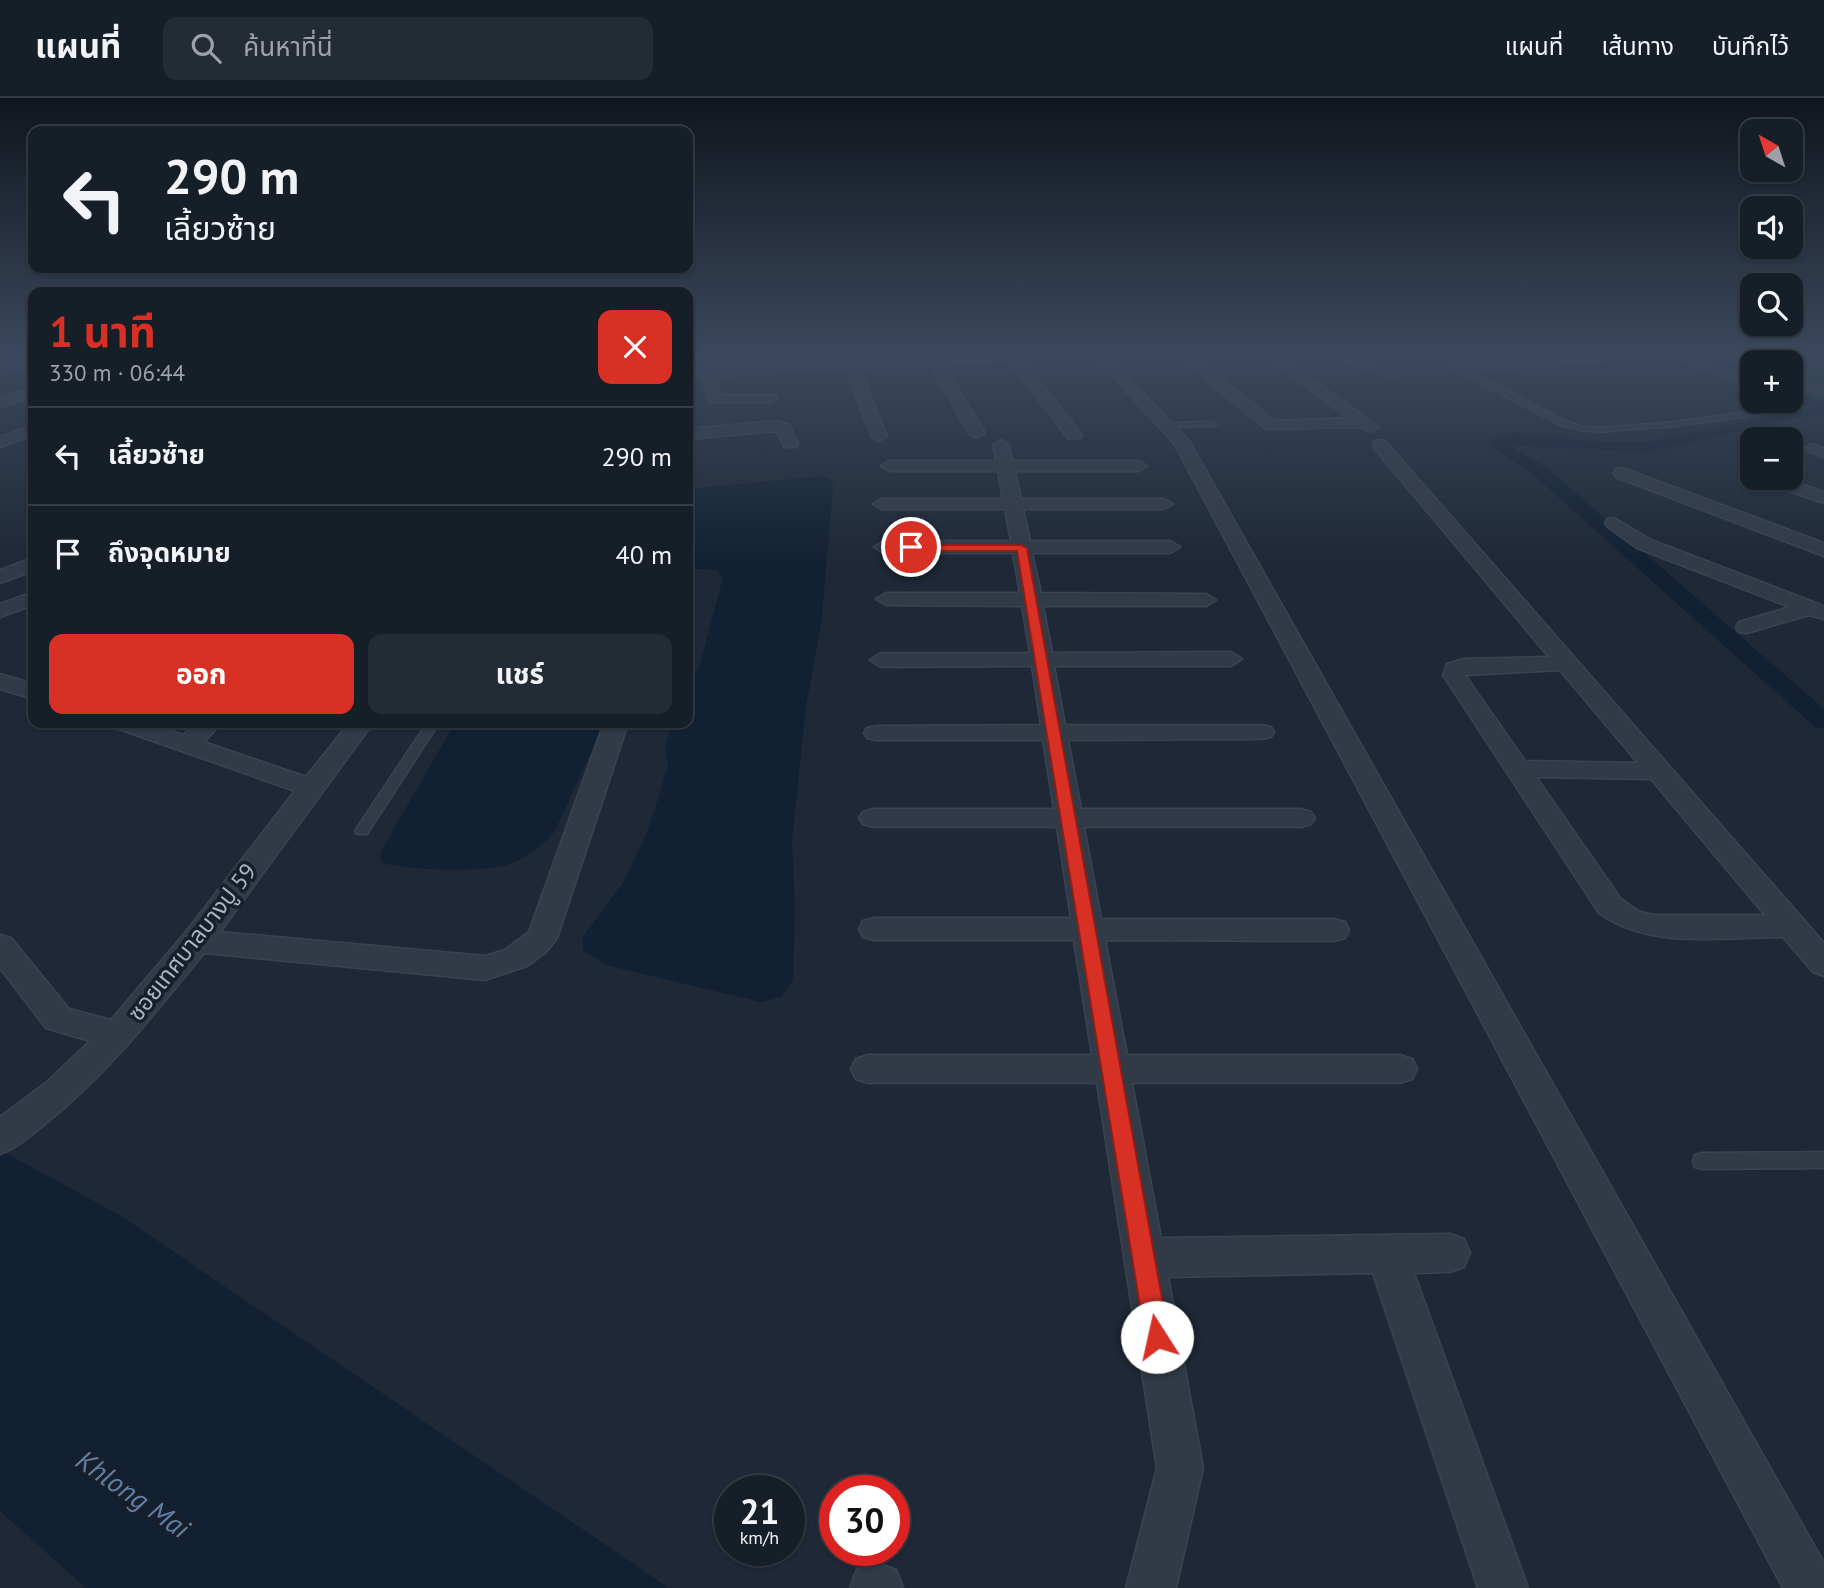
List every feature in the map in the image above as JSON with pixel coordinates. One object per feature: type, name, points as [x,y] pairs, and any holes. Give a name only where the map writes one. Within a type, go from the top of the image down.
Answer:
[{"type":"street","points":[[693,434],[776,426],[784,428],[790,444]]},
{"type":"street","points":[[875,426],[879,436]]},
{"type":"street","points":[[979,426],[994,448],[1013,504],[1180,1468],[1151,1588]]},
{"type":"street","points":[[1066,426],[1074,435]]},
{"type":"street","points":[[1168,426],[1188,453],[1810,1588]]},
{"type":"street","points":[[1368,426],[1566,663],[1824,964]]},
{"type":"street","points":[[0,442],[28,432]]},
{"type":"street","points":[[889,466],[994,448],[1139,466]]},
{"type":"street","points":[[1622,474],[1824,550]]},
{"type":"street","points":[[1802,490],[1824,498]]},
{"type":"street","points":[[882,504],[1164,504]]},
{"type":"street","points":[[1614,523],[1644,544],[1817,610]]},
{"type":"street","points":[[884,547],[1170,547]]},
{"type":"street","points":[[0,577],[28,566]]},
{"type":"street","points":[[886,599],[1206,600]]},
{"type":"street","points":[[0,611],[28,600]]},
{"type":"street","points":[[1747,627],[1817,610]]},
{"type":"street","points":[[881,660],[1231,659]]},
{"type":"street","points":[[1566,663],[1464,666],[1455,669],[1454,675],[1610,906],[1628,919],[1652,926],[1791,926]]},
{"type":"street","points":[[0,681],[28,690]]},
{"type":"street","points":[[140,728],[311,788]]},
{"type":"street","points":[[188,744],[205,728]]},
{"type":"street","name":"ซอยเทศบาลบางปู 59","points":[[0,1138],[60,1092],[118,1035],[196,941],[357,728]]},
{"type":"street","points":[[196,941],[485,968],[506,964],[526,954],[542,938],[614,728]]},
{"type":"street","points":[[876,733],[1262,732]]},
{"type":"street","points":[[1517,769],[1658,771]]},
{"type":"street","points":[[873,818],[1301,818]]},
{"type":"street","points":[[873,929],[1335,930]]},
{"type":"street","points":[[0,946],[58,1019],[118,1035]]},
{"type":"street","points":[[868,1069],[1400,1069]]},
{"type":"street","points":[[1144,1258],[1450,1253]]},
{"type":"street","points":[[1387,1254],[1503,1588]]},
{"type":"lane","points":[[1575,426],[1597,430],[1655,426]]},
{"type":"lane","points":[[362,831],[430,728]]},
{"type":"lane","points":[[1702,1161],[1824,1160]]},
{"type":"water","points":[[822,476],[832,480],[821,625],[806,706],[792,840],[795,908],[793,980],[781,997],[761,1002],[606,965],[583,950],[583,937],[624,881],[648,830],[668,767],[665,747],[671,728],[693,728],[693,677],[699,668],[723,578],[717,570],[693,568],[693,489]]},
{"type":"water","points":[[452,728],[602,728],[555,831],[530,853],[512,863],[466,870],[428,869],[382,863],[380,853]]},
{"type":"water","name":"Khlong Mai","points":[[0,1150],[121,1216],[669,1588],[86,1588],[0,1511]]},
{"type":"waterway","points":[[1752,426],[1648,447],[1601,447],[1514,439],[1499,442],[1499,446],[1541,472],[1824,722]]},
{"type":"route","points":[[911,547],[1021,548],[1157,1337]]}]
